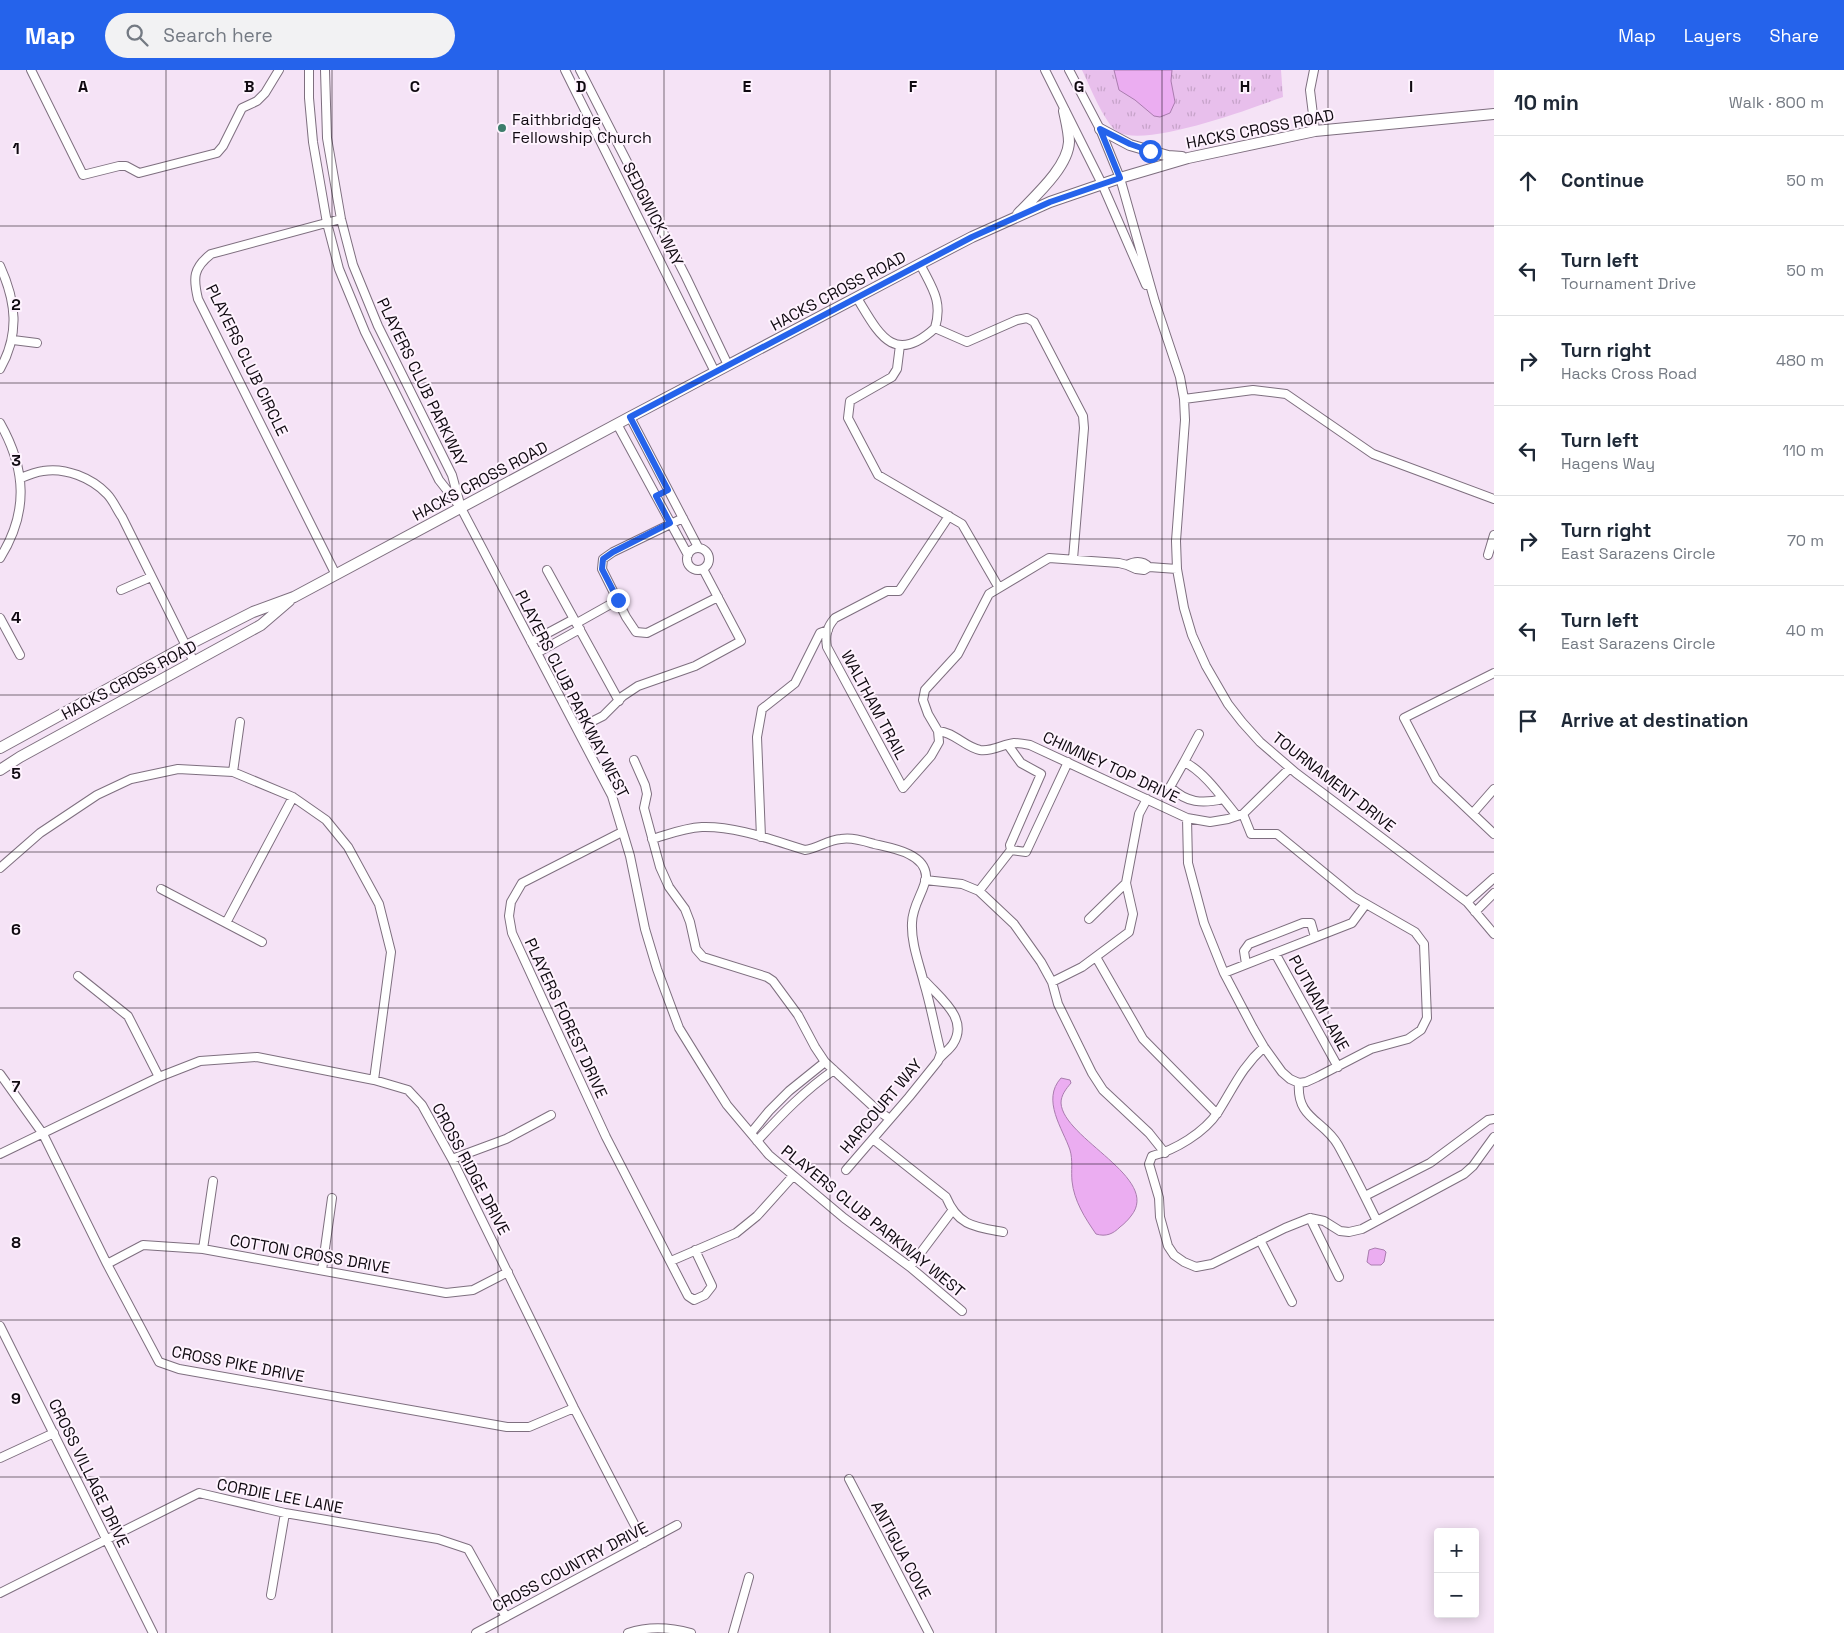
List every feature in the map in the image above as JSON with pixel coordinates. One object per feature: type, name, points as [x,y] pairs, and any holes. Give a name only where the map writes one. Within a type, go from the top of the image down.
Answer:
[{"type":"main road","points":[[1015,218],[1057,171],[1066,157],[1069,142],[1064,111]]},
{"type":"main road","name":"HACKS CROSS ROAD","points":[[0,748],[186,646],[253,612],[294,597],[920,264],[1050,202],[1120,178],[1188,158],[1315,131],[1494,114]]},
{"type":"main road","points":[[1100,129],[1130,144],[1150,151],[1188,158]]},
{"type":"main road","name":"HACKS CROSS ROAD","points":[[0,770],[20,757],[261,625],[294,597]]},
{"type":"street","points":[[31,70],[83,175],[119,166],[126,166],[139,173],[217,153],[223,146],[242,108],[257,101],[265,93],[279,70]]},
{"type":"street","name":"PLAYERS CLUB PARKWAY","points":[[309,70],[309,98],[313,142],[327,224],[339,269],[366,334],[439,480],[461,508]]},
{"type":"street","name":"PLAYERS CLUB PARKWAY","points":[[325,70],[327,138],[341,220],[356,274],[378,326],[452,476],[461,508]]},
{"type":"street","name":"SEDGWICK WAY","points":[[565,70],[715,372]]},
{"type":"street","name":"SEDGWICK WAY","points":[[580,70],[686,277],[728,365]]},
{"type":"street","name":"TOURNAMENT DRIVE","points":[[1045,70],[1102,184],[1155,302]]},
{"type":"street","name":"TOURNAMENT DRIVE","points":[[1069,70],[1100,129],[1120,178],[1184,398],[1185,420],[1176,541],[1177,569],[1184,608],[1192,635],[1216,684],[1242,722],[1260,742],[1290,768],[1467,902],[1494,934]]},
{"type":"street","points":[[1314,70],[1310,90],[1315,131]]},
{"type":"street","name":"PLAYERS CLUB CIRCLE","points":[[336,575],[198,299],[194,280],[200,263],[211,254],[341,220]]},
{"type":"street","points":[[857,298],[883,338],[900,345],[918,340],[935,328],[939,308],[936,295],[920,264]]},
{"type":"street","points":[[0,266],[10,290],[14,323],[13,340],[0,369]]},
{"type":"street","points":[[935,328],[967,342],[1017,320],[1027,318],[1034,322],[1082,416],[1084,428],[1073,559]]},
{"type":"street","points":[[13,340],[37,343]]},
{"type":"street","points":[[900,345],[897,369],[892,377],[850,401],[848,418],[878,475],[962,524],[999,588]]},
{"type":"street","points":[[1184,398],[1253,390],[1286,394],[1373,454],[1494,499]]},
{"type":"street","points":[[630,417],[698,547]]},
{"type":"street","points":[[0,423],[11,443],[21,478],[21,508],[10,541],[0,558]]},
{"type":"street","points":[[617,424],[688,556]]},
{"type":"street","points":[[634,455],[646,448]]},
{"type":"street","points":[[21,478],[43,471],[61,470],[96,483],[108,495],[152,577],[194,662]]},
{"type":"street","points":[[656,496],[668,490]]},
{"type":"street","name":"PLAYERS CLUB PARKWAY WEST","points":[[461,508],[612,796],[630,856],[645,930],[657,969],[679,1028],[727,1105],[769,1155],[793,1176],[962,1310]]},
{"type":"street","points":[[761,837],[757,737],[762,709],[795,683],[820,633],[827,632],[835,618],[887,591],[899,591],[949,516]]},
{"type":"street","points":[[683,518],[613,552],[603,559],[602,569],[636,632],[640,633],[647,633],[718,597]]},
{"type":"street","points":[[1488,555],[1494,535]]},
{"type":"street","points":[[698,547],[703,548],[709,555],[709,563],[703,569],[698,570],[690,566],[688,556],[691,550],[698,547]]},
{"type":"street","points":[[938,731],[928,714],[923,700],[925,690],[958,654],[989,594],[1049,558],[1127,565],[1144,570],[1149,567],[1177,569]]},
{"type":"street","points":[[577,729],[597,720],[638,686],[695,666],[741,641],[703,569]]},
{"type":"street","points":[[547,570],[619,701]]},
{"type":"street","points":[[121,590],[152,577]]},
{"type":"street","points":[[537,653],[564,638],[577,624],[618,600]]},
{"type":"street","points":[[0,618],[20,655]]},
{"type":"street","points":[[532,642],[559,628],[577,624]]},
{"type":"street","points":[[559,628],[564,638]]},
{"type":"street","name":"WALTHAM TRAIL","points":[[827,632],[827,647],[903,788],[931,756],[940,742],[938,731]]},
{"type":"street","points":[[1494,673],[1404,718],[1436,779],[1494,834]]},
{"type":"street","points":[[232,772],[240,722]]},
{"type":"street","name":"CHIMNEY TOP DRIVE","points":[[938,731],[947,732],[968,745],[981,750],[1000,748],[1014,743],[1030,744],[1186,818],[1210,822],[1240,815]]},
{"type":"street","points":[[1200,734],[1170,787],[1176,793],[1193,801],[1206,803],[1224,799]]},
{"type":"street","points":[[979,891],[1011,850],[1010,845],[1041,774],[1022,762],[1008,745]]},
{"type":"street","points":[[634,760],[645,785],[647,794],[644,808],[660,867],[669,887],[684,909],[690,922],[696,949],[703,957],[767,977],[772,981],[798,1015],[815,1047],[826,1062],[877,1110],[890,1119]]},
{"type":"street","points":[[1011,850],[1026,852],[1068,762]]},
{"type":"street","points":[[1184,762],[1191,766],[1240,815],[1251,834],[1276,834],[1318,869],[1366,904],[1416,932],[1422,939],[1425,950],[1427,1018],[1421,1030],[1414,1036],[1397,1043],[1371,1049],[1306,1082],[1299,1083],[1294,1081],[1282,1072],[1264,1047],[1224,973],[1204,923],[1188,863],[1186,818]]},
{"type":"street","points":[[1240,815],[1290,768]]},
{"type":"street","points":[[0,868],[40,833],[97,795],[131,779],[178,769],[232,772],[293,797],[326,820],[348,847],[378,904],[391,952],[374,1080]]},
{"type":"street","points":[[1473,813],[1494,789]]},
{"type":"street","points":[[226,922],[293,797]]},
{"type":"street","points":[[1052,982],[1096,957],[1129,932],[1134,914],[1126,883],[1139,814],[1147,799]]},
{"type":"street","points":[[652,839],[672,832],[701,827],[726,828],[805,850],[814,849],[832,840],[843,838],[901,851],[919,861],[924,870],[925,880],[962,884],[979,891],[1014,924],[1042,962],[1052,982],[1058,1004],[1092,1073],[1104,1090],[1149,1133],[1165,1153]]},
{"type":"street","name":"PLAYERS FOREST DRIVE","points":[[622,832],[522,882],[511,902],[509,916],[512,933],[606,1137],[688,1296],[694,1300],[705,1295],[712,1286],[696,1250]]},
{"type":"street","points":[[1467,902],[1494,878]]},
{"type":"street","name":"HARCOURT WAY","points":[[925,880],[914,907],[912,923],[914,946],[941,1053],[938,1060]]},
{"type":"street","points":[[1089,919],[1126,883]]},
{"type":"street","points":[[161,889],[262,942]]},
{"type":"street","points":[[1475,912],[1494,893]]},
{"type":"street","points":[[1224,973],[1352,924],[1366,904]]},
{"type":"street","points":[[1246,964],[1244,951],[1249,944],[1303,923],[1310,923],[1315,938]]},
{"type":"street","name":"PUTNAM LANE","points":[[1275,953],[1338,1067]]},
{"type":"street","points":[[1096,957],[1143,1038],[1217,1114]]},
{"type":"street","points":[[78,976],[128,1016],[159,1077]]},
{"type":"street","name":"HARCOURT WAY","points":[[846,1170],[953,1044],[958,1031],[958,1020],[924,980]]},
{"type":"street","points":[[1264,1047],[1250,1060],[1217,1114],[1199,1131],[1165,1153],[1152,1156],[1149,1164],[1159,1198],[1160,1217],[1168,1246],[1174,1255],[1196,1267],[1212,1264],[1285,1228],[1310,1218],[1324,1221],[1340,1231],[1349,1232],[1362,1229],[1464,1174],[1473,1166],[1494,1137]]},
{"type":"street","name":"CROSS RIDGE DRIVE","points":[[0,1154],[159,1077],[200,1061],[257,1057],[374,1080],[408,1090],[422,1105],[452,1159],[574,1408],[644,1543]]},
{"type":"street","points":[[751,1134],[781,1099],[826,1062]]},
{"type":"street","points":[[757,1141],[789,1106],[834,1070]]},
{"type":"street","name":"CROSS PIKE DRIVE","points":[[0,1074],[42,1134],[107,1264],[159,1362],[179,1369],[507,1427],[529,1427],[574,1408]]},
{"type":"street","points":[[1299,1083],[1299,1095],[1306,1112],[1334,1138],[1377,1220]]},
{"type":"street","points":[[798,1084],[805,1092]]},
{"type":"street","points":[[781,1099],[789,1106]]},
{"type":"street","points":[[452,1159],[506,1139],[551,1115]]},
{"type":"street","points":[[1365,1196],[1430,1163],[1488,1120],[1494,1119]]},
{"type":"street","points":[[873,1139],[946,1197],[952,1211],[965,1222],[1003,1232]]},
{"type":"street","points":[[671,1261],[736,1233],[757,1216],[793,1176]]},
{"type":"street","points":[[203,1248],[213,1181]]},
{"type":"street","points":[[322,1270],[332,1198]]},
{"type":"street","points":[[910,1267],[952,1211]]},
{"type":"street","points":[[1310,1218],[1339,1278]]},
{"type":"street","points":[[1260,1240],[1292,1302]]},
{"type":"street","name":"COTTON CROSS DRIVE","points":[[107,1264],[143,1245],[203,1248],[446,1293],[473,1290],[508,1272]]},
{"type":"street","name":"CROSS VILLAGE DRIVE","points":[[0,1326],[153,1633]]},
{"type":"street","points":[[0,1458],[54,1434]]},
{"type":"street","name":"ANTIGUA COVE","points":[[849,1479],[929,1633]]},
{"type":"street","name":"CORDIE LEE LANE","points":[[0,1593],[199,1493],[285,1513],[438,1540],[468,1549],[506,1617]]},
{"type":"street","points":[[271,1595],[285,1513]]},
{"type":"street","name":"CROSS COUNTRY DRIVE","points":[[476,1633],[677,1526]]},
{"type":"street","points":[[733,1633],[749,1577]]},
{"type":"street","points":[[628,1633],[644,1629],[664,1628],[691,1633]]},
{"type":"green space","points":[[1082,70],[1281,70],[1283,97],[1199,125],[1151,135],[1132,136],[1118,132],[1113,128],[1098,104]]},
{"type":"shaded area","points":[[1114,70],[1172,70],[1171,81],[1175,102],[1170,113],[1160,117],[1154,116],[1135,100],[1119,90]]},
{"type":"shaded area","points":[[1061,1078],[1070,1080],[1071,1083],[1061,1100],[1066,1117],[1077,1130],[1123,1173],[1133,1187],[1137,1202],[1131,1216],[1109,1234],[1096,1234],[1084,1215],[1075,1195],[1070,1150],[1053,1105],[1055,1087]]},
{"type":"shaded area","points":[[1375,1248],[1386,1252],[1384,1262],[1381,1265],[1371,1265],[1367,1262],[1369,1250]]},
{"type":"place","name":"Faithbridge Fellowship Church","points":[[502,128]]},
{"type":"route","points":[[618,600],[602,569],[603,559],[670,523],[656,496],[668,490],[630,417],[972,237],[1050,202],[1120,178],[1100,129],[1130,144],[1150,151]]}]
